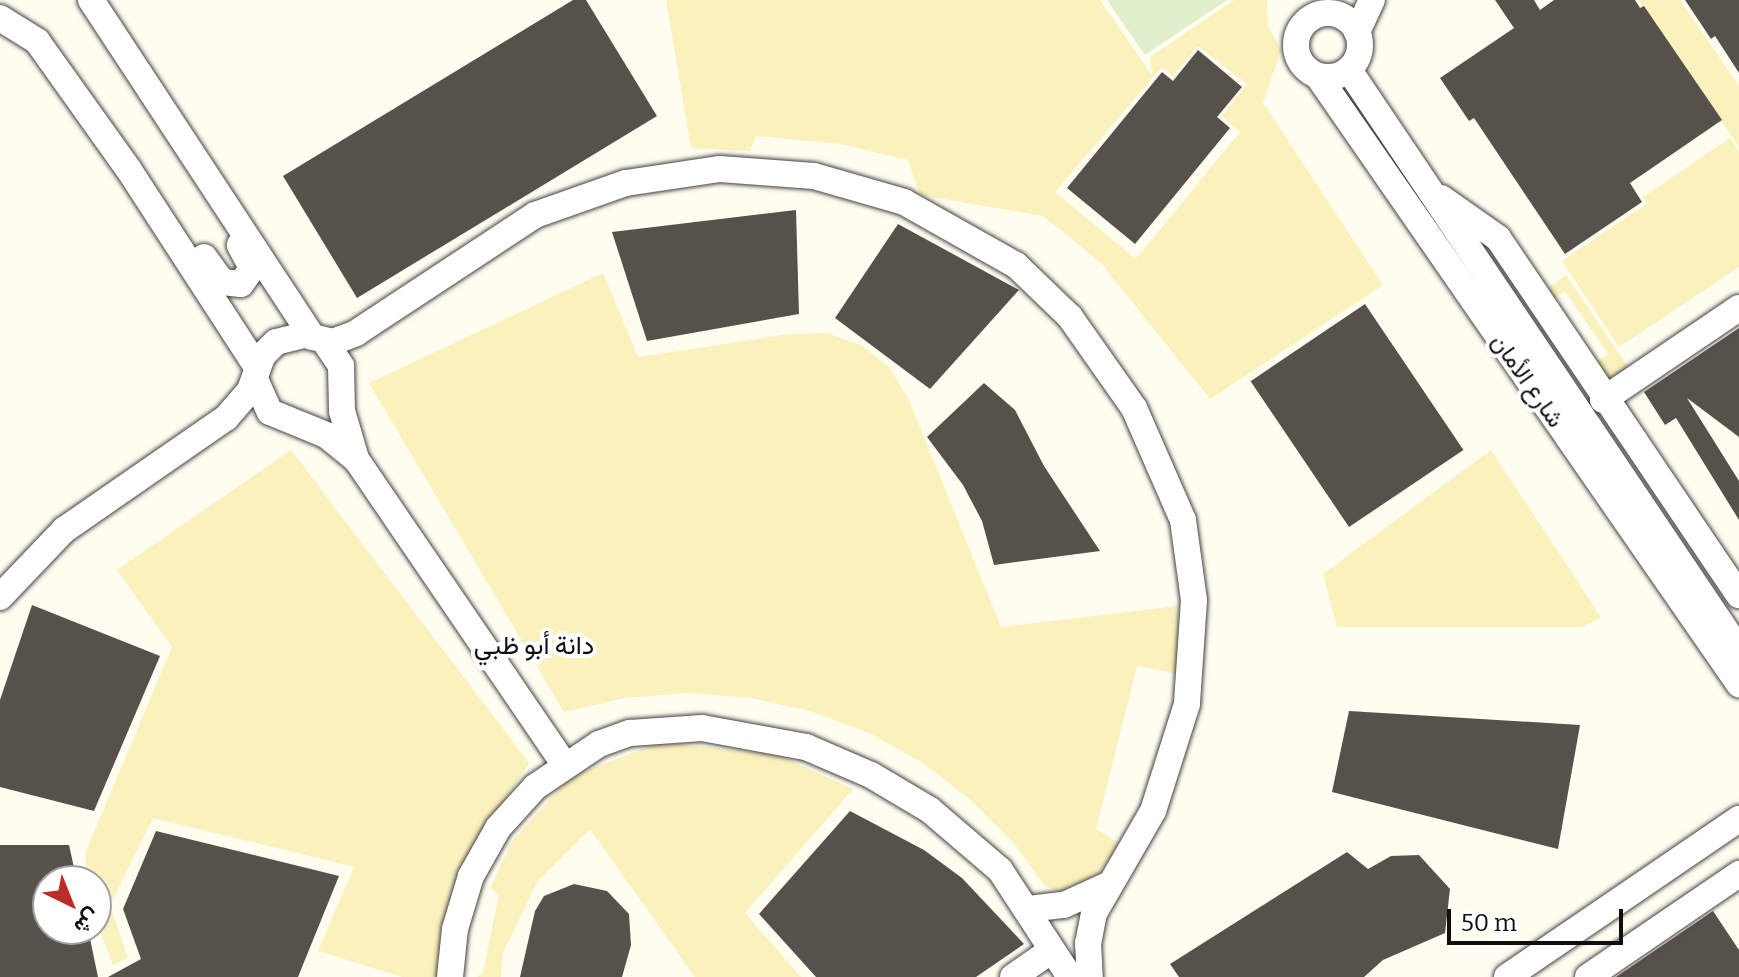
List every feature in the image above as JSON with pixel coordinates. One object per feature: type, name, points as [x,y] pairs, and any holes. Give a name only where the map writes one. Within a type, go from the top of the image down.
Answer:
[{"type":"street","points":[[91,0],[179,140],[318,339],[341,366],[342,411],[356,459]]},
{"type":"street","points":[[1357,32],[1344,17],[1317,8],[1296,42],[1301,63],[1318,76],[1349,70],[1359,52],[1357,32],[1372,0]]},
{"type":"street","points":[[0,18],[37,41],[129,170],[256,373],[270,412],[326,435],[356,459],[563,763]]},
{"type":"street","name":"شارع الأمان","points":[[1349,70],[1433,193],[1659,549],[1739,684]]},
{"type":"street","name":"شارع الأمان","points":[[1318,76],[1659,549],[1739,650]]},
{"type":"street","points":[[129,170],[158,195],[222,282],[241,284],[250,274],[250,261],[186,169],[179,140]]},
{"type":"street","points":[[0,597],[64,530],[226,418],[276,342],[318,339],[370,326],[492,239],[535,215],[579,196],[673,173],[749,170],[859,187],[947,222],[1016,265],[1070,317],[1127,396],[1171,482],[1191,560],[1195,633],[1179,741],[1153,811],[1108,885],[1090,927],[1090,977]]},
{"type":"street","points":[[1433,193],[1498,238],[1603,400],[1739,595]]},
{"type":"street","points":[[1603,400],[1739,308]]},
{"type":"street","points":[[450,977],[461,902],[483,851],[515,806],[563,763],[599,744],[654,730],[702,728],[776,737],[871,775],[930,810],[979,849],[1029,909],[1070,977]]},
{"type":"street","points":[[1507,977],[1739,819]]},
{"type":"street","points":[[1588,977],[1722,886],[1713,865],[1694,850]]},
{"type":"street","points":[[1029,909],[1064,905],[1108,885]]},
{"type":"street","points":[[1013,977],[1052,950]]},
{"type":"sand","points":[[666,0],[1100,0],[1152,76],[1150,57],[1234,0],[1267,0],[1268,26],[1281,50],[1263,103],[1383,285],[1210,399],[1101,263],[1043,216],[920,195],[908,160],[840,144],[756,136],[750,151],[691,148]],"holes":[[[1198,46],[1247,84],[1222,116],[1240,132],[1136,259],[1055,192],[1162,67],[1173,76]]]},
{"type":"sand","points":[[1638,0],[1680,0],[1739,86],[1739,147]]},
{"type":"sand","points":[[1730,138],[1739,152],[1739,267],[1619,347],[1562,261],[1647,204],[1643,197]]},
{"type":"sand","points":[[603,273],[638,357],[790,334],[826,333],[861,345],[890,368],[909,400],[1001,627],[1178,606],[1179,674],[1137,666],[1096,829],[1122,845],[1092,881],[1066,894],[1045,886],[1016,846],[972,801],[923,763],[869,733],[810,711],[750,698],[687,693],[625,698],[564,712],[369,383]]},
{"type":"sand","points":[[1566,275],[1632,373],[1619,383],[1606,379],[1595,363],[1608,354],[1565,291],[1547,303],[1546,289]]},
{"type":"sand","points":[[291,450],[529,763],[468,856],[440,977],[402,977],[318,951],[354,867],[153,818],[112,901],[112,865],[86,865],[86,851],[172,647],[117,570]]},
{"type":"sand","points":[[1491,450],[1601,617],[1582,627],[1337,627],[1323,574]]},
{"type":"sand","points":[[661,742],[777,755],[853,789],[745,913],[801,977],[695,977],[590,829],[537,882],[503,953],[501,977],[477,977],[483,972],[499,895],[490,888],[513,840],[572,776]]},
{"type":"sand","points":[[112,911],[128,958],[113,965],[105,945],[112,945]]},
{"type":"green space","points":[[1107,0],[1227,0],[1145,55]]},
{"type":"building","points":[[573,0],[586,0],[657,116],[357,298],[283,176]]},
{"type":"building","points":[[1495,0],[1534,0],[1540,10],[1554,0],[1635,0],[1640,8],[1644,6],[1722,120],[1630,183],[1642,202],[1565,254],[1474,118],[1469,121],[1440,78],[1514,28]]},
{"type":"building","points":[[1685,0],[1739,0],[1739,73],[1715,36],[1711,39]]},
{"type":"building","points":[[1198,50],[1242,87],[1217,117],[1230,128],[1135,244],[1067,188],[1162,72],[1173,81]]},
{"type":"building","points":[[796,210],[799,314],[647,341],[612,232]]},
{"type":"building","points":[[898,224],[1019,290],[930,389],[835,318]]},
{"type":"building","points":[[1365,304],[1463,450],[1349,527],[1251,381]]},
{"type":"building","points":[[1739,328],[1739,437],[1687,398],[1739,481],[1739,520],[1676,418],[1665,425],[1644,392]]},
{"type":"building","points":[[984,383],[1015,410],[1044,466],[1100,551],[994,565],[982,521],[963,485],[927,437]]},
{"type":"building","points":[[32,605],[160,656],[94,811],[0,787],[0,700]]},
{"type":"building","points":[[1349,711],[1580,725],[1558,849],[1332,792]]},
{"type":"building","points":[[850,811],[924,850],[962,878],[1024,944],[976,977],[816,977],[759,914]]},
{"type":"building","points":[[156,831],[339,876],[298,977],[108,977],[141,959],[123,909]]},
{"type":"building","points":[[0,845],[69,845],[73,865],[32,865],[32,945],[91,945],[98,977],[0,977]]},
{"type":"building","points":[[1347,852],[1368,869],[1391,856],[1419,855],[1450,889],[1445,933],[1383,960],[1364,977],[1179,977],[1170,964]]},
{"type":"building","points":[[574,884],[607,891],[629,914],[631,945],[622,977],[520,977],[535,911],[544,896]]},
{"type":"building","points":[[1713,911],[1739,950],[1739,977],[1616,977]]},
{"type":"district","name":"دانة أبو ظبي","points":[[534,646]]}]
